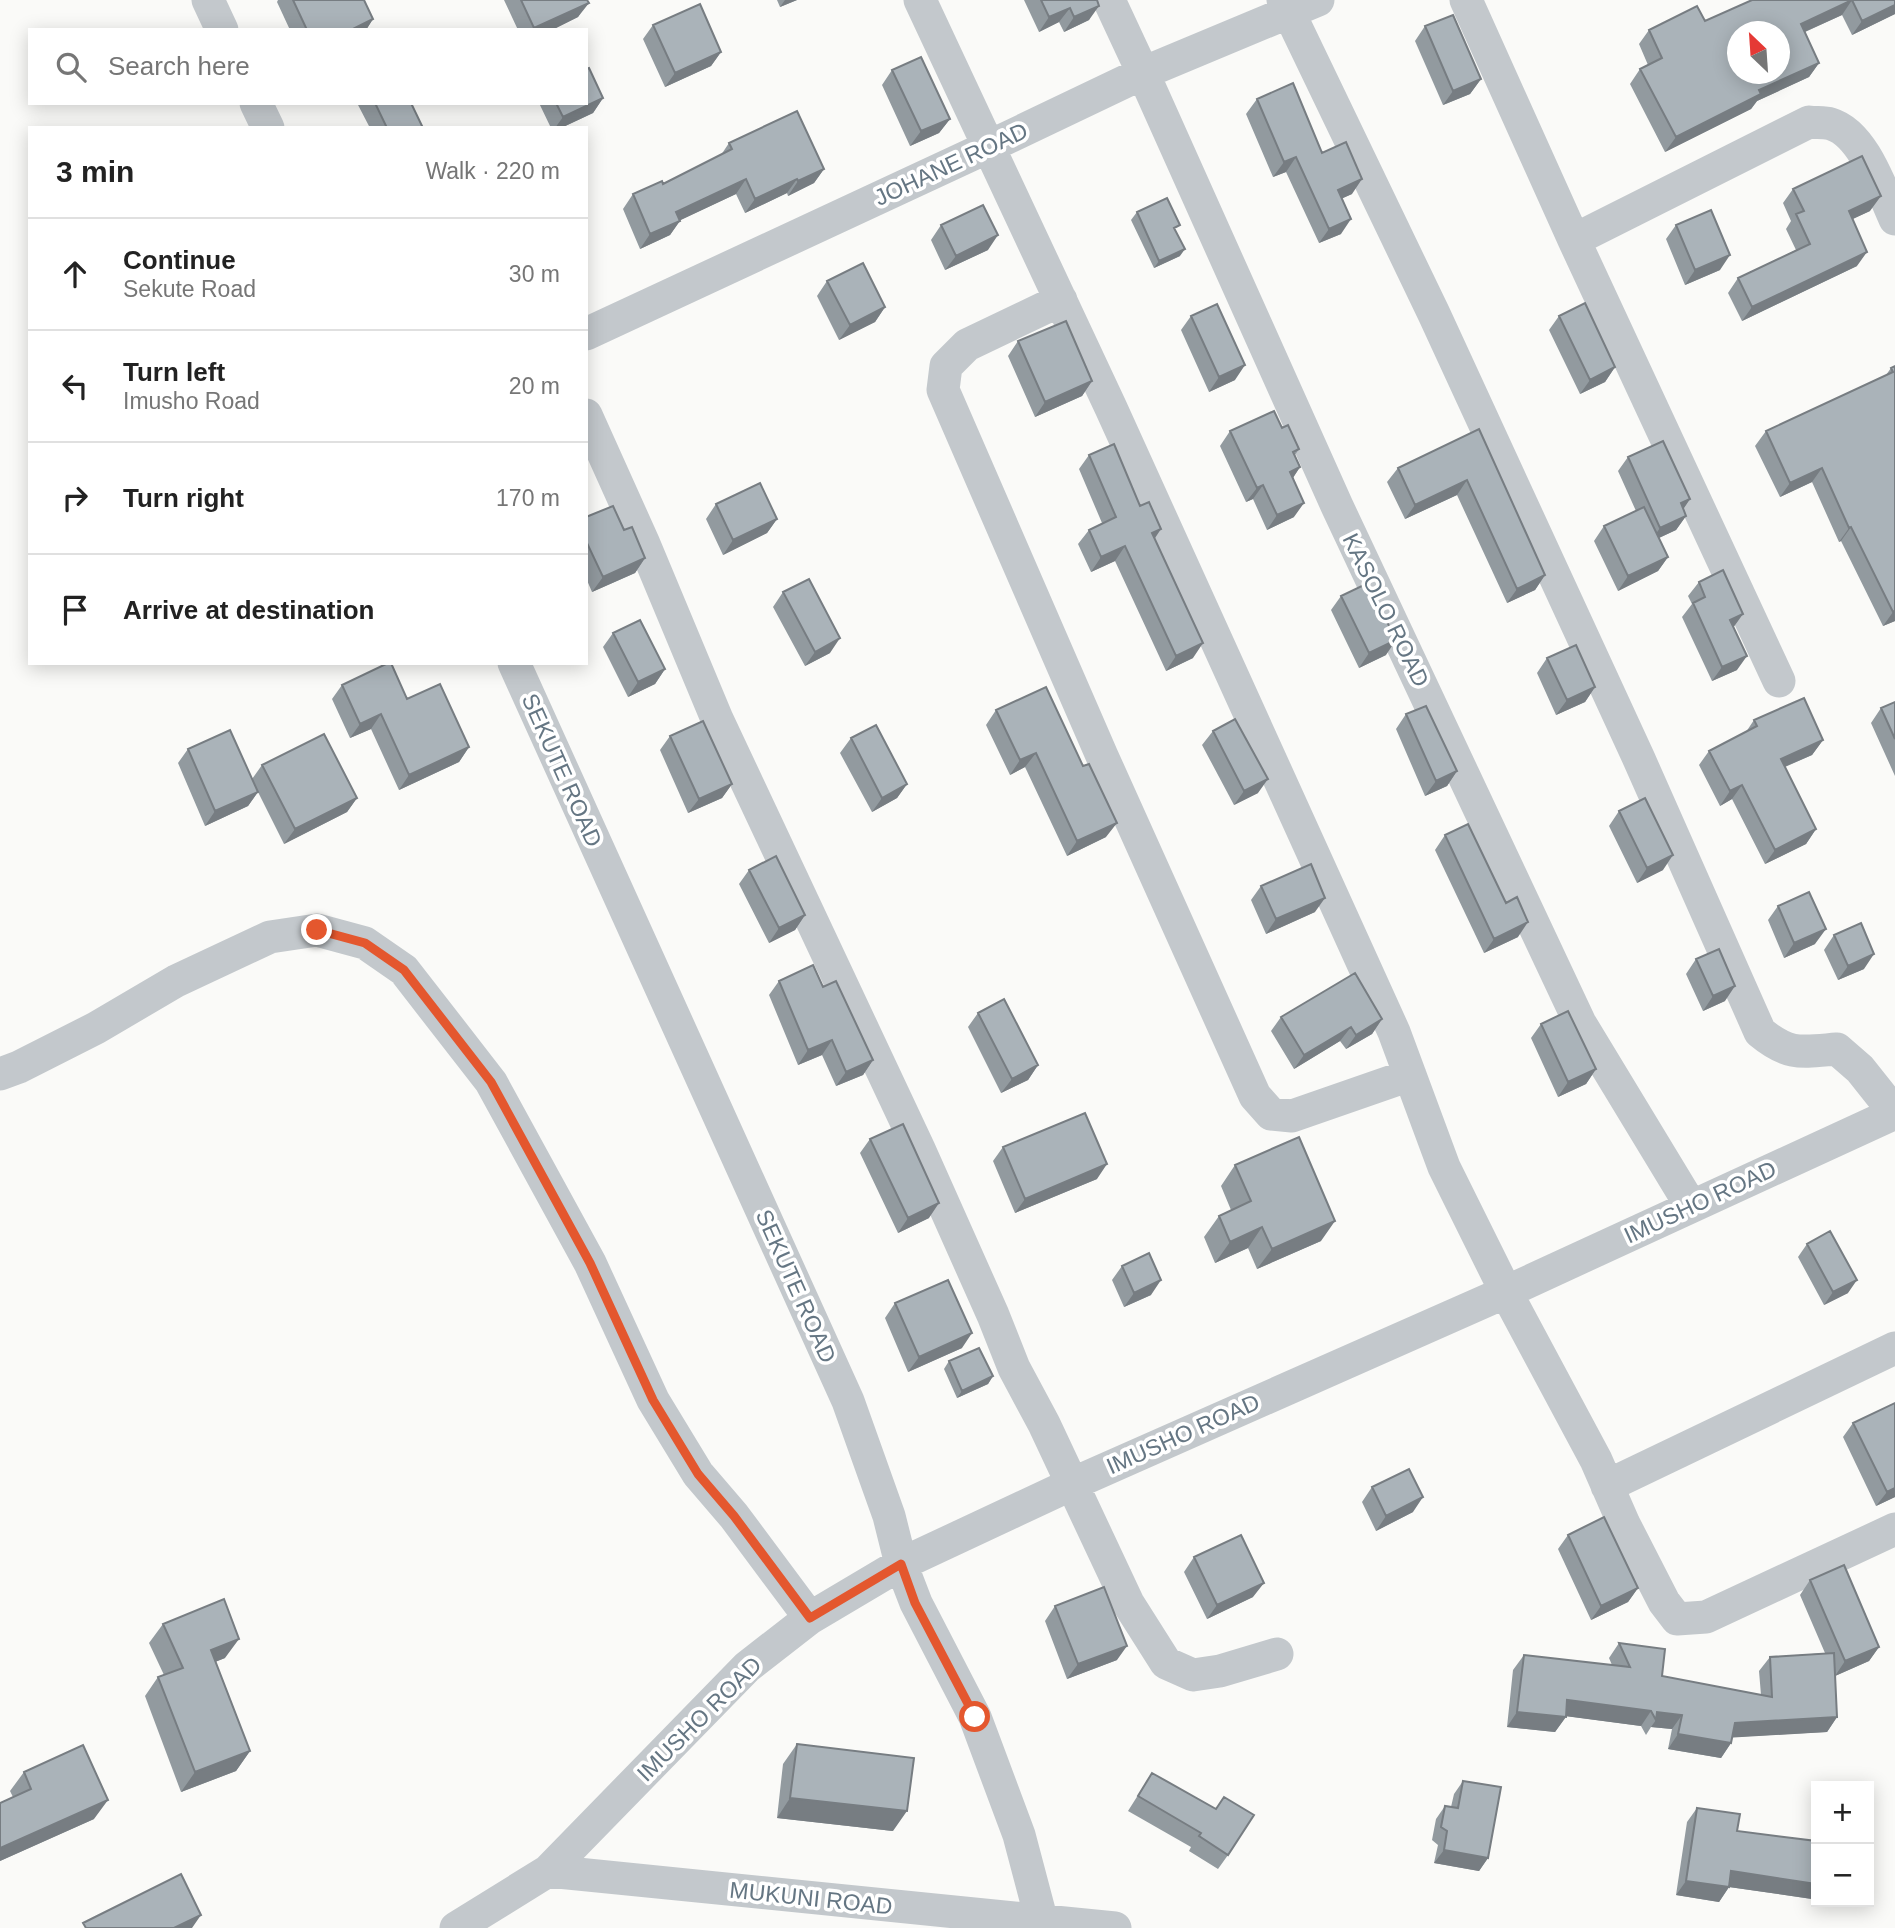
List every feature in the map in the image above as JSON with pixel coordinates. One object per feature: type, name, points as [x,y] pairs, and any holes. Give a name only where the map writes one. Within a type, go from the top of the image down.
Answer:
[{"type":"street","points":[[208,0],[221,28]]},
{"type":"street","points":[[920,0],[1061,300],[1394,1032],[1444,1167],[1506,1292],[1544,1360],[1664,1602],[1677,1619],[1706,1616],[1895,1529]]},
{"type":"street","name":"KASOLO ROAD","points":[[1109,0],[1336,506],[1580,1023],[1690,1206]]},
{"type":"street","points":[[1466,0],[1779,681]]},
{"type":"street","points":[[1296,4],[1434,314],[1645,771],[1760,1032],[1777,1046],[1798,1052],[1837,1049],[1860,1069],[1895,1113]]},
{"type":"street","name":"JOHANE ROAD","points":[[588,333],[1296,4]]},
{"type":"street","points":[[257,105],[267,126]]},
{"type":"street","points":[[1574,240],[1809,122],[1832,124],[1852,137],[1865,155],[1895,219]]},
{"type":"street","points":[[1061,300],[967,345],[946,366],[943,390],[1102,756],[1255,1096],[1270,1114],[1292,1116],[1409,1075]]},
{"type":"street","points":[[588,419],[644,544],[717,719],[929,1172],[1014,1368],[1128,1603],[1166,1663],[1193,1675],[1220,1671],[1277,1654]]},
{"type":"street","name":"SEKUTE ROAD","points":[[515,665],[848,1401],[889,1516],[901,1564],[915,1603],[975,1717],[1019,1835],[1042,1922]]},
{"type":"street","points":[[0,1074],[96,1028],[176,981],[270,937],[317,930],[365,943],[404,970],[491,1082],[590,1263],[653,1400],[698,1474],[734,1516],[810,1618]]},
{"type":"street","name":"IMUSHO ROAD","points":[[456,1928],[548,1871],[747,1667],[810,1618],[901,1564],[1072,1484],[1506,1292],[1895,1113]]},
{"type":"street","points":[[1607,1486],[1895,1348]]},
{"type":"street","name":"MUKUNI ROAD","points":[[548,1871],[1115,1928]]},
{"type":"building","points":[[293,0],[364,0],[373,19],[355,28],[306,28]]},
{"type":"building","points":[[521,0],[587,0],[589,3],[534,28]]},
{"type":"building","points":[[1041,0],[1097,0],[1099,6],[1074,17],[1070,8],[1049,17]]},
{"type":"building","points":[[1752,0],[1852,0],[1801,24],[1819,63],[1790,76],[1790,21],[1727,21],[1727,84],[1772,84],[1759,90],[1761,94],[1676,137],[1640,69],[1662,58],[1649,30],[1697,6],[1705,21]]},
{"type":"building","points":[[1852,0],[1895,0],[1895,5],[1862,21]]},
{"type":"building","points":[[700,4],[721,52],[675,73],[653,25]]},
{"type":"building","points":[[1453,15],[1481,79],[1453,91],[1425,26]]},
{"type":"building","points":[[921,57],[950,119],[921,131],[892,70]]},
{"type":"building","points":[[588,68],[603,98],[563,117],[557,105],[588,105]]},
{"type":"building","points":[[1293,83],[1322,153],[1346,142],[1362,179],[1338,190],[1351,219],[1329,229],[1296,157],[1284,162],[1257,99]]},
{"type":"building","points":[[376,105],[412,105],[422,126],[386,126]]},
{"type":"building","points":[[797,111],[824,169],[755,199],[746,179],[676,212],[680,221],[650,234],[633,194],[662,181],[663,184],[732,149],[729,143]]},
{"type":"building","points":[[1862,156],[1881,196],[1849,211],[1867,252],[1752,307],[1738,278],[1810,244],[1796,214],[1804,211],[1793,189]]},
{"type":"building","points":[[1167,198],[1180,225],[1174,228],[1185,249],[1159,261],[1137,212]]},
{"type":"building","points":[[983,205],[998,235],[956,256],[941,225]]},
{"type":"building","points":[[1711,210],[1730,255],[1695,270],[1676,225]]},
{"type":"building","points":[[863,263],[885,307],[850,325],[827,281]]},
{"type":"building","points":[[1585,303],[1615,367],[1590,380],[1559,316]]},
{"type":"building","points":[[1217,304],[1245,365],[1219,377],[1191,316]]},
{"type":"building","points":[[1066,321],[1092,381],[1045,402],[1018,341]]},
{"type":"building","points":[[1895,366],[1893,612],[1851,527],[1849,528],[1822,468],[1790,483],[1766,431],[1893,372],[1891,368]]},
{"type":"building","points":[[1274,411],[1282,428],[1288,425],[1299,449],[1293,452],[1300,467],[1290,472],[1304,503],[1277,515],[1263,485],[1257,488],[1230,431]]},
{"type":"building","points":[[1479,429],[1545,575],[1517,589],[1467,480],[1415,505],[1398,468]]},
{"type":"building","points":[[1663,441],[1690,499],[1681,503],[1686,516],[1660,528],[1628,457]]},
{"type":"building","points":[[1114,444],[1140,506],[1149,502],[1161,529],[1152,533],[1203,643],[1176,656],[1125,546],[1101,557],[1089,530],[1116,517],[1089,455]]},
{"type":"building","points":[[760,483],[777,519],[733,540],[716,504]]},
{"type":"building","points":[[613,506],[624,530],[632,527],[645,558],[603,577],[588,545],[588,516]]},
{"type":"building","points":[[1644,507],[1668,557],[1628,576],[1604,526]]},
{"type":"building","points":[[1723,570],[1743,614],[1730,620],[1747,656],[1722,667],[1693,603],[1705,597],[1699,582]]},
{"type":"building","points":[[809,579],[840,638],[815,652],[783,592]]},
{"type":"building","points":[[1368,583],[1396,640],[1369,653],[1341,596]]},
{"type":"building","points":[[640,620],[665,669],[638,682],[613,633]]},
{"type":"building","points":[[1576,645],[1595,687],[1567,700],[1547,658]]},
{"type":"building","points":[[384,665],[392,665],[407,699],[440,684],[469,747],[409,775],[381,714],[360,724],[342,685]]},
{"type":"building","points":[[1046,687],[1083,766],[1089,764],[1117,823],[1077,841],[1036,753],[1020,760],[996,710]]},
{"type":"building","points":[[1804,698],[1823,740],[1781,759],[1816,829],[1775,850],[1742,785],[1730,791],[1709,751],[1757,726],[1754,720]]},
{"type":"building","points":[[1895,702],[1895,739],[1881,708]]},
{"type":"building","points":[[1426,706],[1457,771],[1436,781],[1406,714]]},
{"type":"building","points":[[1235,719],[1268,779],[1244,791],[1213,731]]},
{"type":"building","points":[[703,721],[732,784],[699,799],[670,736]]},
{"type":"building","points":[[876,725],[907,784],[882,798],[851,738]]},
{"type":"building","points":[[230,730],[258,792],[215,811],[188,749]]},
{"type":"building","points":[[324,734],[357,798],[295,829],[262,765]]},
{"type":"building","points":[[1645,798],[1673,855],[1647,868],[1619,811]]},
{"type":"building","points":[[1468,824],[1506,903],[1517,897],[1528,922],[1494,939],[1445,835]]},
{"type":"building","points":[[776,856],[805,915],[779,928],[749,870]]},
{"type":"building","points":[[1311,864],[1325,898],[1276,919],[1261,886]]},
{"type":"building","points":[[1809,892],[1826,929],[1794,943],[1778,906]]},
{"type":"building","points":[[1861,923],[1874,954],[1848,966],[1834,935]]},
{"type":"building","points":[[1719,949],[1735,986],[1713,996],[1696,959]]},
{"type":"building","points":[[813,965],[823,987],[836,981],[873,1060],[846,1072],[832,1040],[808,1050],[779,981]]},
{"type":"building","points":[[1355,973],[1382,1019],[1356,1035],[1351,1027],[1304,1055],[1281,1017]]},
{"type":"building","points":[[1004,999],[1038,1065],[1012,1079],[978,1013]]},
{"type":"building","points":[[1568,1011],[1596,1069],[1568,1082],[1541,1024]]},
{"type":"building","points":[[1085,1113],[1107,1164],[1025,1199],[1003,1147]]},
{"type":"building","points":[[903,1124],[939,1203],[908,1218],[870,1139]]},
{"type":"building","points":[[1299,1137],[1335,1221],[1272,1249],[1262,1227],[1230,1242],[1219,1216],[1251,1201],[1235,1165]]},
{"type":"building","points":[[1830,1231],[1857,1280],[1833,1292],[1807,1244]]},
{"type":"building","points":[[1149,1253],[1161,1280],[1134,1293],[1122,1266]]},
{"type":"building","points":[[948,1280],[972,1333],[919,1357],[895,1303]]},
{"type":"building","points":[[979,1348],[993,1376],[962,1391],[949,1361]]},
{"type":"building","points":[[1895,1403],[1895,1488],[1887,1492],[1853,1423]]},
{"type":"building","points":[[1409,1469],[1423,1497],[1386,1516],[1372,1487]]},
{"type":"building","points":[[1604,1517],[1638,1588],[1601,1606],[1568,1535]]},
{"type":"building","points":[[1241,1535],[1264,1583],[1217,1605],[1194,1557]]},
{"type":"building","points":[[1844,1565],[1879,1647],[1845,1661],[1810,1580]]},
{"type":"building","points":[[1104,1587],[1127,1646],[1078,1664],[1055,1606]]},
{"type":"building","points":[[224,1599],[239,1639],[211,1650],[250,1751],[195,1772],[158,1677],[183,1668],[163,1624]]},
{"type":"building","points":[[1619,1643],[1665,1649],[1662,1676],[1772,1697],[1770,1657],[1834,1653],[1837,1717],[1735,1723],[1731,1743],[1678,1734],[1682,1715],[1657,1712],[1656,1720],[1651,1711],[1567,1700],[1566,1717],[1517,1712],[1524,1655],[1630,1667]]},
{"type":"building","points":[[797,1744],[914,1758],[907,1811],[790,1798]]},
{"type":"building","points":[[83,1745],[108,1800],[0,1848],[0,1803],[31,1789],[24,1772]]},
{"type":"building","points":[[1152,1773],[1216,1809],[1224,1797],[1254,1815],[1228,1855],[1199,1836],[1201,1833],[1138,1796]]},
{"type":"building","points":[[1463,1781],[1501,1787],[1488,1858],[1444,1850],[1447,1831],[1441,1827],[1445,1806],[1458,1808]]},
{"type":"building","points":[[1697,1808],[1740,1814],[1737,1831],[1811,1840],[1811,1883],[1731,1871],[1729,1887],[1686,1881]]},
{"type":"building","points":[[181,1874],[201,1915],[174,1928],[86,1928],[83,1923]]},
{"type":"route","points":[[317,930],[365,943],[404,970],[491,1082],[590,1263],[653,1400],[698,1474],[734,1516],[810,1618],[901,1564],[915,1603],[975,1717]]}]
